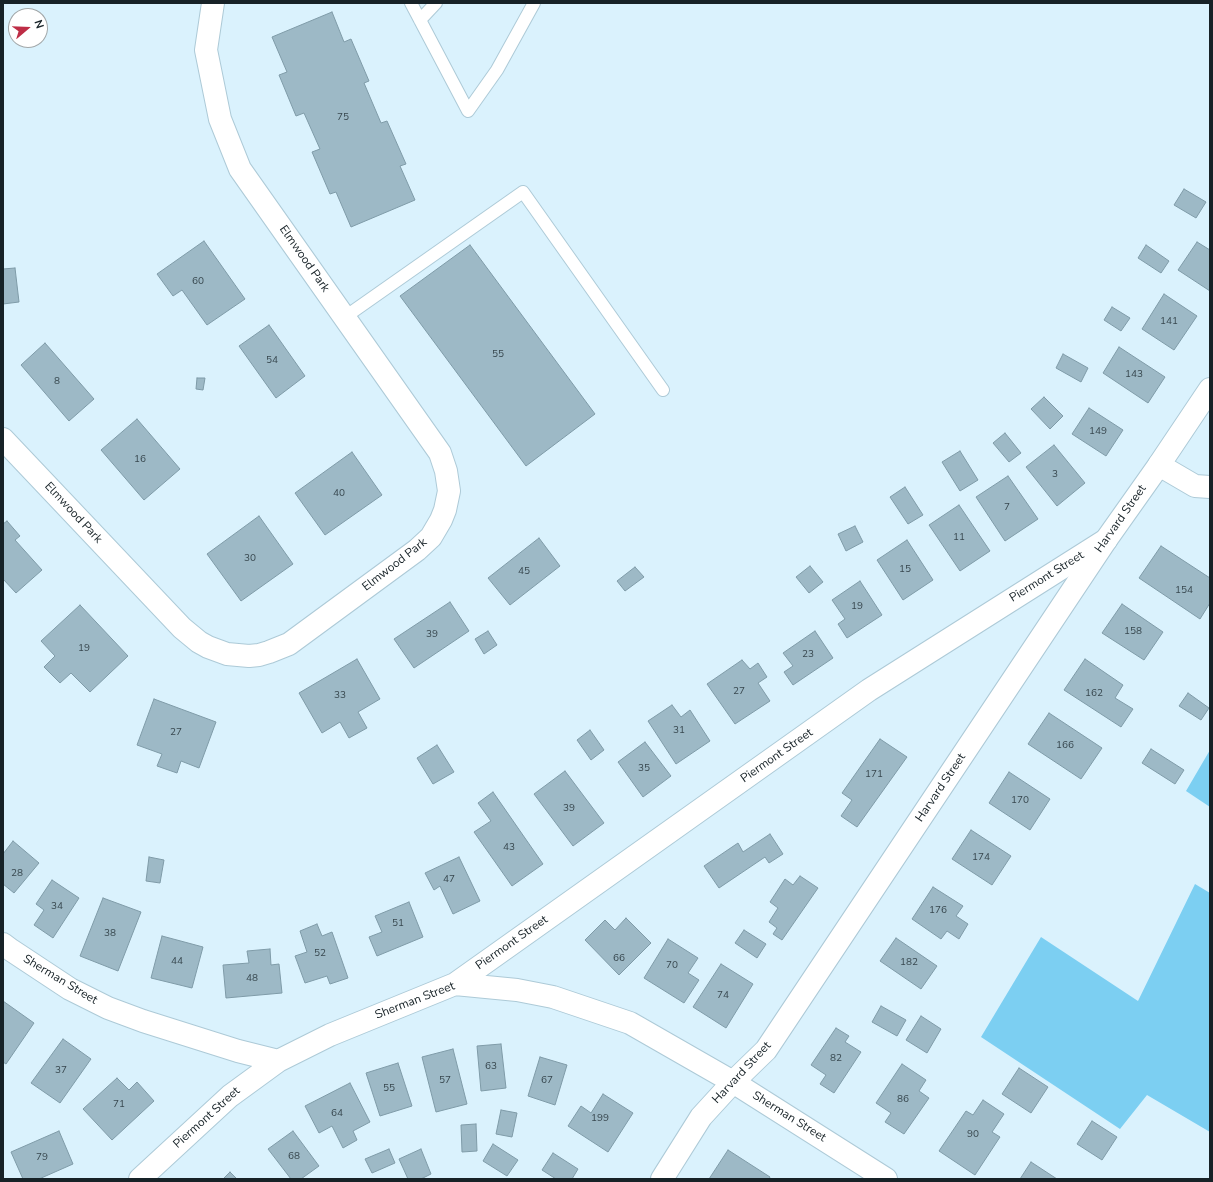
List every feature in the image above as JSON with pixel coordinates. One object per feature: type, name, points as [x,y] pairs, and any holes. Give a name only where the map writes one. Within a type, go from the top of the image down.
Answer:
[{"type":"street","name":"Elmwood Park","points":[[3,439],[194,639],[208,647],[233,654],[249,656],[259,655],[279,649],[298,639],[424,544],[437,528],[445,510],[449,491],[446,471],[440,453],[240,169],[220,120],[206,50],[213,3]]},
{"type":"street","name":"Harvard Street","points":[[662,1179],[701,1117],[733,1082],[766,1050],[1106,540],[1210,389]]},
{"type":"street","points":[[1159,465],[1195,486],[1210,487]]},
{"type":"street","name":"Piermont Street","points":[[455,984],[869,690],[1106,540]]},
{"type":"street","name":"Sherman Street","points":[[3,944],[70,989],[108,1008],[143,1021],[278,1061],[330,1035],[455,984],[516,990],[553,997],[630,1023],[733,1082],[886,1179]]},
{"type":"street","name":"Piermont Street","points":[[140,1179],[230,1096],[278,1061]]},
{"type":"lane","points":[[411,3],[468,111],[497,70],[534,3]]},
{"type":"lane","points":[[420,20],[436,3]]},
{"type":"lane","points":[[345,317],[523,192],[663,390]]},
{"type":"shaded area","points":[[1210,750],[1210,807],[1186,791]]},
{"type":"shaded area","points":[[1195,884],[1210,893],[1210,1132],[1147,1095],[1120,1129],[981,1037],[1041,937],[1138,1001]]},
{"type":"building","points":[[332,12],[344,42],[351,39],[369,81],[364,83],[381,123],[387,121],[406,164],[400,166],[415,200],[351,227],[336,192],[330,194],[312,152],[320,149],[304,113],[296,116],[279,75],[287,72],[272,37]]},
{"type":"building","points":[[1184,189],[1206,202],[1196,218],[1174,205]]},
{"type":"building","points":[[204,241],[245,299],[207,325],[182,290],[173,296],[157,274]]},
{"type":"building","points":[[1197,242],[1210,250],[1210,291],[1178,270]]},
{"type":"building","points":[[470,245],[595,414],[526,466],[400,296]]},
{"type":"building","points":[[1146,245],[1169,261],[1161,273],[1138,258]]},
{"type":"building","points":[[15,268],[19,302],[3,304],[3,269]]},
{"type":"building","points":[[1164,294],[1197,316],[1174,350],[1142,329]]},
{"type":"building","points":[[1112,307],[1130,318],[1121,331],[1104,320]]},
{"type":"building","points":[[269,325],[305,376],[276,398],[239,346]]},
{"type":"building","points":[[45,343],[94,399],[69,421],[21,365]]},
{"type":"building","points":[[1119,347],[1165,377],[1148,403],[1103,373]]},
{"type":"building","points":[[1063,354],[1088,368],[1081,382],[1056,368]]},
{"type":"building","points":[[197,378],[205,378],[203,390],[196,389]]},
{"type":"building","points":[[1044,397],[1063,416],[1050,429],[1031,409]]},
{"type":"building","points":[[1089,408],[1123,430],[1106,456],[1072,434]]},
{"type":"building","points":[[137,419],[180,469],[144,500],[101,450]]},
{"type":"building","points":[[1005,433],[1021,453],[1009,462],[993,443]]},
{"type":"building","points":[[1054,445],[1085,483],[1057,506],[1026,467]]},
{"type":"building","points":[[960,451],[978,480],[960,491],[942,462]]},
{"type":"building","points":[[352,452],[382,495],[325,535],[295,493]]},
{"type":"building","points":[[1008,476],[1038,519],[1005,541],[976,497]]},
{"type":"building","points":[[905,487],[923,515],[908,524],[890,497]]},
{"type":"building","points":[[959,505],[990,551],[960,571],[929,525]]},
{"type":"building","points":[[259,516],[293,564],[241,601],[207,554]]},
{"type":"building","points":[[7,521],[20,536],[15,540],[42,570],[16,593],[3,579],[3,524]]},
{"type":"building","points":[[855,526],[863,542],[846,551],[838,534]]},
{"type":"building","points":[[539,538],[560,566],[510,605],[488,578]]},
{"type":"building","points":[[907,540],[933,580],[903,600],[877,560]]},
{"type":"building","points":[[1161,546],[1210,578],[1210,603],[1200,619],[1139,578]]},
{"type":"building","points":[[810,566],[823,582],[809,593],[796,577]]},
{"type":"building","points":[[635,567],[644,577],[625,591],[617,581]]},
{"type":"building","points":[[860,581],[882,615],[847,638],[838,624],[845,619],[832,600]]},
{"type":"building","points":[[450,602],[469,631],[414,668],[394,639]]},
{"type":"building","points":[[1122,604],[1163,632],[1144,660],[1102,633]]},
{"type":"building","points":[[80,605],[128,656],[90,692],[71,673],[60,683],[44,667],[55,656],[41,641]]},
{"type":"building","points":[[488,631],[497,645],[484,654],[475,639]]},
{"type":"building","points":[[815,631],[833,658],[793,685],[784,672],[793,666],[783,653]]},
{"type":"building","points":[[357,659],[380,699],[358,712],[367,728],[349,738],[340,722],[322,733],[299,693]]},
{"type":"building","points":[[1085,659],[1123,685],[1115,698],[1133,709],[1121,727],[1064,690]]},
{"type":"building","points":[[742,660],[750,669],[758,663],[767,677],[758,683],[770,701],[735,724],[707,684]]},
{"type":"building","points":[[1188,693],[1209,708],[1201,720],[1179,706]]},
{"type":"building","points":[[154,699],[216,722],[199,768],[181,761],[177,773],[157,766],[162,754],[137,745]]},
{"type":"building","points":[[672,705],[681,717],[690,710],[710,741],[676,764],[648,721]]},
{"type":"building","points":[[1049,713],[1102,748],[1081,779],[1028,744]]},
{"type":"building","points":[[590,730],[604,750],[591,760],[577,740]]},
{"type":"building","points":[[880,739],[907,757],[857,827],[841,816],[852,800],[842,793]]},
{"type":"building","points":[[645,742],[671,776],[643,797],[618,762]]},
{"type":"building","points":[[437,745],[454,772],[433,784],[417,758]]},
{"type":"building","points":[[1151,749],[1184,770],[1175,784],[1142,763]]},
{"type":"building","points":[[565,771],[604,823],[573,846],[534,794]]},
{"type":"building","points":[[1009,772],[1050,799],[1030,830],[989,803]]},
{"type":"building","points":[[493,792],[543,864],[512,886],[474,832],[491,821],[478,803]]},
{"type":"building","points":[[971,830],[1011,856],[992,885],[952,859]]},
{"type":"building","points":[[770,834],[783,854],[769,863],[765,857],[719,888],[704,866],[738,843],[743,852]]},
{"type":"building","points":[[13,841],[39,863],[14,893],[3,884],[3,854]]},
{"type":"building","points":[[149,857],[164,860],[160,883],[146,881]]},
{"type":"building","points":[[459,857],[480,901],[453,914],[440,886],[434,890],[425,873]]},
{"type":"building","points":[[800,876],[818,888],[782,940],[773,934],[777,928],[769,922],[778,908],[770,902],[785,879],[793,885]]},
{"type":"building","points":[[52,880],[79,898],[53,938],[34,925],[44,910],[36,904]]},
{"type":"building","points":[[933,887],[963,906],[956,916],[968,924],[959,939],[947,931],[941,939],[912,919]]},
{"type":"building","points":[[103,898],[141,912],[118,971],[80,956]]},
{"type":"building","points":[[409,902],[423,937],[377,956],[369,937],[382,932],[375,916]]},
{"type":"building","points":[[626,918],[651,943],[619,975],[585,940],[605,920],[615,930]]},
{"type":"building","points":[[317,924],[322,936],[332,932],[348,978],[330,984],[327,976],[305,983],[295,956],[307,952],[300,931]]},
{"type":"building","points":[[744,930],[766,944],[757,958],[735,943]]},
{"type":"building","points":[[162,936],[203,947],[192,988],[151,978]]},
{"type":"building","points":[[896,938],[937,966],[921,989],[880,961]]},
{"type":"building","points":[[668,939],[698,958],[688,973],[699,980],[684,1003],[644,978]]},
{"type":"building","points":[[270,949],[271,965],[279,964],[282,993],[226,998],[223,965],[249,963],[247,951]]},
{"type":"building","points":[[721,964],[753,984],[726,1028],[693,1007]]},
{"type":"building","points":[[3,1001],[34,1023],[6,1064],[3,1062]]},
{"type":"building","points":[[881,1006],[906,1020],[897,1036],[872,1022]]},
{"type":"building","points":[[921,1016],[941,1029],[927,1053],[906,1040]]},
{"type":"building","points":[[836,1028],[849,1036],[845,1042],[861,1052],[834,1093],[820,1084],[826,1075],[811,1065]]},
{"type":"building","points":[[63,1039],[91,1059],[60,1103],[31,1083]]},
{"type":"building","points":[[501,1044],[506,1088],[481,1091],[477,1046]]},
{"type":"building","points":[[453,1049],[467,1104],[436,1112],[422,1057]]},
{"type":"building","points":[[540,1057],[567,1065],[555,1105],[528,1096]]},
{"type":"building","points":[[398,1063],[412,1106],[380,1116],[366,1073]]},
{"type":"building","points":[[902,1064],[926,1080],[919,1091],[929,1098],[904,1134],[885,1122],[891,1113],[876,1103]]},
{"type":"building","points":[[1019,1068],[1048,1087],[1031,1113],[1002,1094]]},
{"type":"building","points":[[117,1078],[129,1090],[137,1082],[154,1101],[112,1140],[83,1109]]},
{"type":"building","points":[[350,1083],[370,1122],[353,1131],[357,1140],[343,1148],[332,1126],[319,1133],[305,1106]]},
{"type":"building","points":[[603,1094],[633,1113],[608,1152],[568,1126],[581,1106],[591,1113]]},
{"type":"building","points":[[983,1100],[1004,1114],[992,1132],[1000,1137],[975,1175],[939,1151],[966,1111],[973,1115]]},
{"type":"building","points":[[501,1110],[517,1113],[512,1137],[496,1134]]},
{"type":"building","points":[[1092,1121],[1117,1137],[1102,1160],[1077,1144]]},
{"type":"building","points":[[476,1124],[477,1151],[462,1152],[461,1125]]},
{"type":"building","points":[[59,1131],[73,1164],[39,1179],[23,1179],[11,1152]]},
{"type":"building","points":[[293,1131],[319,1166],[301,1179],[291,1179],[268,1149]]},
{"type":"building","points":[[493,1144],[518,1160],[507,1176],[483,1161]]},
{"type":"building","points":[[389,1149],[395,1163],[372,1173],[365,1159]]},
{"type":"building","points":[[421,1149],[431,1174],[421,1179],[408,1179],[399,1159]]},
{"type":"building","points":[[728,1150],[770,1177],[769,1179],[709,1179]]},
{"type":"building","points":[[553,1153],[578,1169],[572,1179],[556,1179],[542,1170]]},
{"type":"building","points":[[1031,1162],[1057,1179],[1020,1179]]},
{"type":"building","points":[[230,1172],[237,1179],[223,1179]]}]
